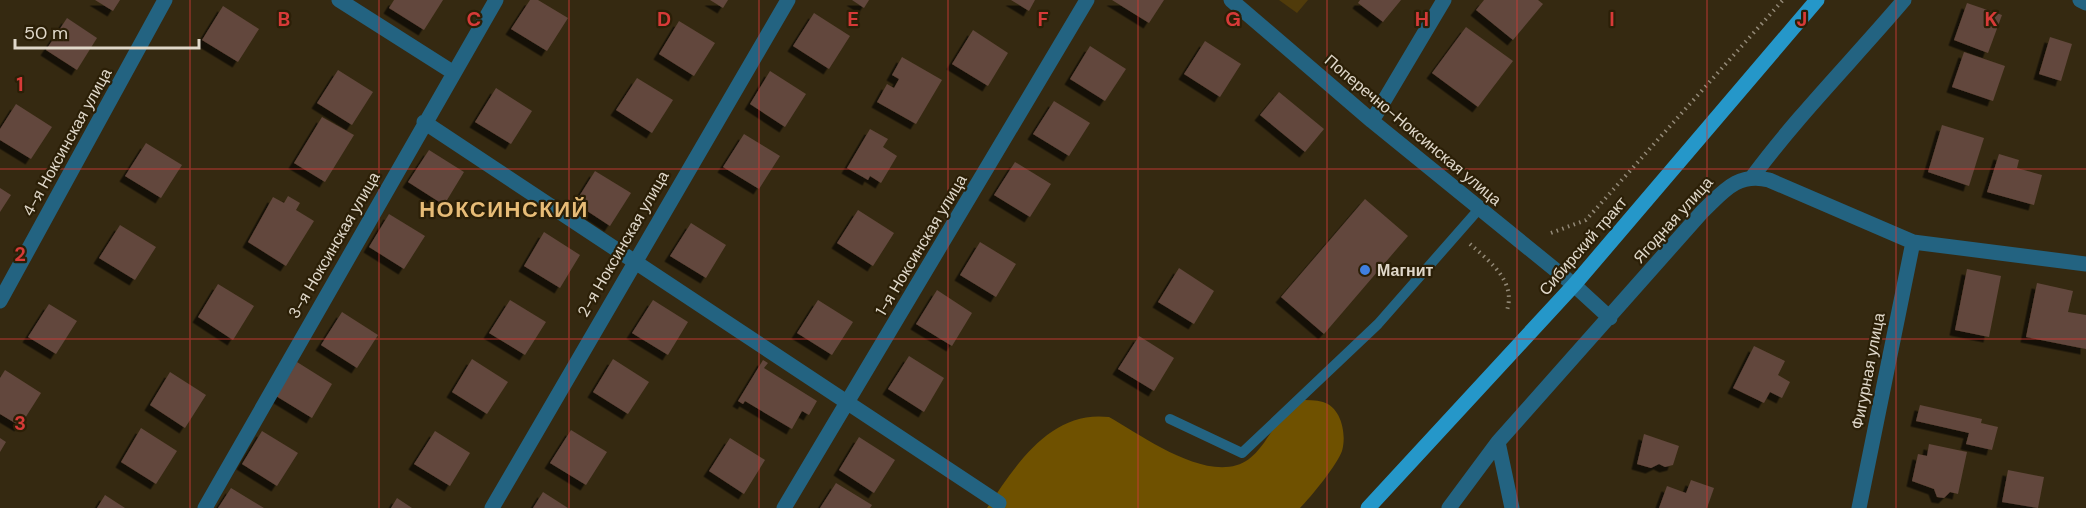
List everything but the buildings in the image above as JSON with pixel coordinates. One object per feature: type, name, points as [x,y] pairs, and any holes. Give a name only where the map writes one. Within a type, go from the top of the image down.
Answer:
[{"type":"main road","name":"Сибирский тракт","points":[[1368,508],[1574,285],[1817,0]]},
{"type":"street","name":"4-я Ноксинская улица","points":[[0,300],[165,0]]},
{"type":"street","points":[[339,0],[454,73]]},
{"type":"street","name":"3-я Ноксинская улица","points":[[205,508],[424,122],[496,0]]},
{"type":"street","name":"2-я Ноксинская улица","points":[[492,508],[634,259],[788,0]]},
{"type":"street","name":"1-я Ноксинская улица","points":[[784,508],[1087,0]]},
{"type":"street","name":"Поперечно-Ноксинская улица","points":[[1231,0],[1372,121],[1574,285],[1610,318]]},
{"type":"street","points":[[1372,121],[1444,0]]},
{"type":"street","points":[[1904,0],[1854,59],[1781,138],[1753,176],[1769,180],[1913,242],[2086,264]]},
{"type":"street","points":[[2080,0],[2086,3]]},
{"type":"street","points":[[424,122],[999,503]]},
{"type":"street","name":"Ягодная улица","points":[[1449,508],[1498,442],[1702,212],[1730,185],[1753,176]]},
{"type":"street","name":"Фигурная улица","points":[[1859,508],[1913,242]]},
{"type":"street","points":[[1498,442],[1512,508]]},
{"type":"lane","points":[[1170,419],[1242,453],[1378,324],[1479,209]]},
{"type":"path","points":[[1551,233],[1586,220],[1783,0]]},
{"type":"path","points":[[1458,234],[1497,268],[1505,280],[1509,298],[1506,313]]},
{"type":"shaded area","points":[[1279,0],[1308,0],[1297,13]]},
{"type":"shaded area","points":[[1299,400],[1323,402],[1334,409],[1341,422],[1344,437],[1342,451],[1335,464],[1300,508],[987,508],[1023,458],[1052,431],[1069,422],[1088,417],[1109,417],[1178,456],[1216,467],[1233,466],[1256,453],[1284,413]]},
{"type":"place","name":"Магнит","points":[[1365,270]]},
{"type":"district","name":"НОКСИНСКИЙ","points":[[504,209]]}]
